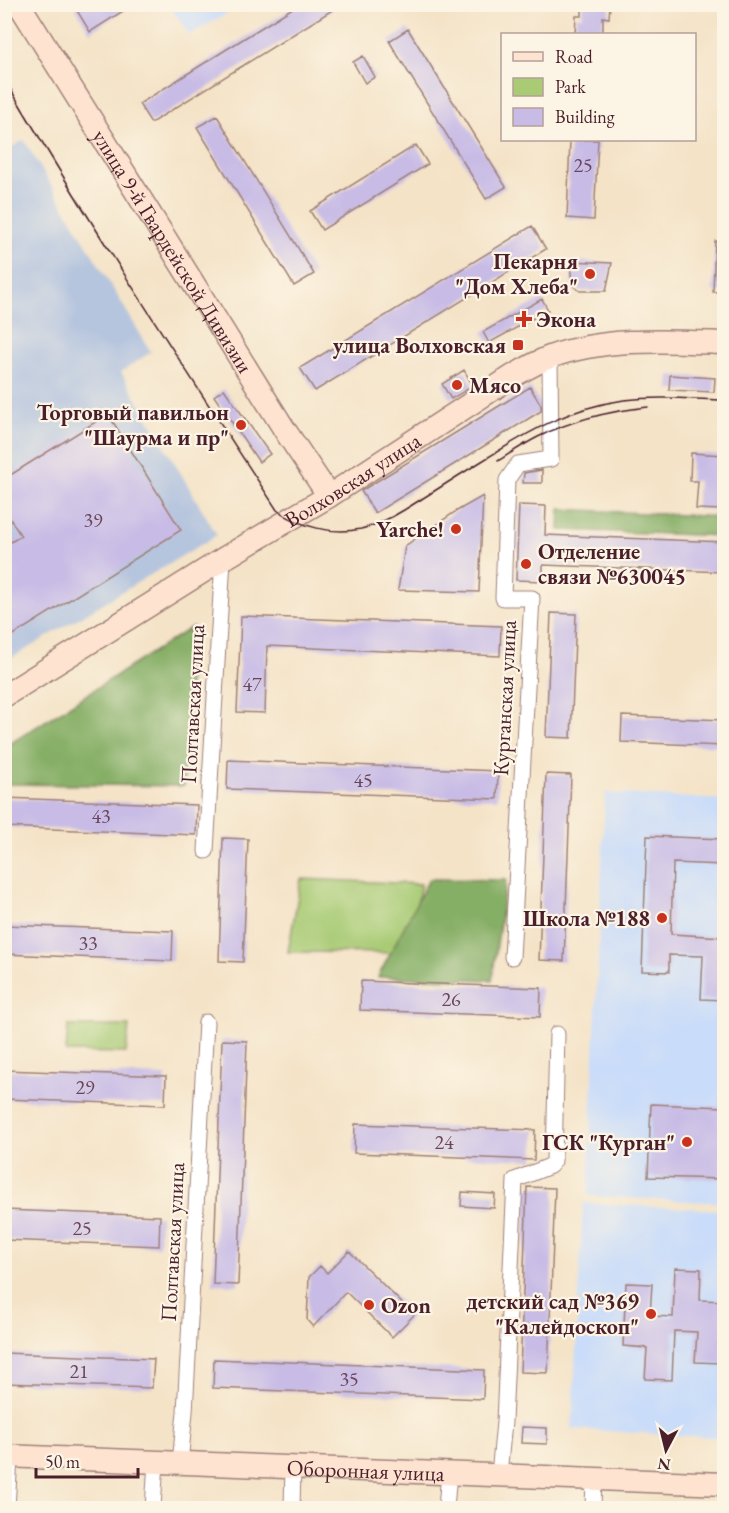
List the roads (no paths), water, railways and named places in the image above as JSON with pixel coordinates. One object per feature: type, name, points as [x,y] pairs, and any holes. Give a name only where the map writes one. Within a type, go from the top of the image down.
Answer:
[{"type":"street","name":"улица 9-й Гвардейской Дивизии","points":[[20,4],[280,422],[329,496]]},
{"type":"street","name":"Волховская улица","points":[[4,696],[223,559],[329,496],[513,376],[550,357],[607,345],[640,342],[724,343]]},
{"type":"street","name":"Курганская улица","points":[[512,957],[531,598],[503,598],[507,480],[518,464],[551,459],[550,357]]},
{"type":"street","name":"Полтавская улица","points":[[206,851],[223,559]]},
{"type":"street","name":"Полтавская улица","points":[[180,1463],[186,1412],[206,1022]]},
{"type":"street","points":[[499,1475],[504,1422],[516,1180],[550,1166],[554,1161],[557,1035]]},
{"type":"street","name":"Оборонная улица","points":[[7,1456],[724,1484]]},
{"type":"street","points":[[7,1456],[7,1509]]},
{"type":"street","points":[[153,1509],[156,1462]]},
{"type":"street","points":[[292,1509],[293,1467]]},
{"type":"street","points":[[446,1509],[449,1473]]},
{"type":"street","points":[[593,1509],[594,1479]]},
{"type":"tram line","points":[[4,78],[104,242],[277,510],[296,521],[317,528],[339,531],[361,529],[378,523],[399,513],[532,431],[585,409],[636,399],[724,400]]},
{"type":"tram line","points":[[498,461],[533,440],[564,426],[605,414],[648,407]]},
{"type":"place","name":"Пекарня \"Дом Хлеба\"","points":[[590,274]]},
{"type":"place","name":"Экона","points":[[524,319]]},
{"type":"place","name":"улица Волховская","points":[[518,345]]},
{"type":"place","name":"Мясо","points":[[457,385]]},
{"type":"place","name":"Торговый павильон \"Шаурма и пр\"","points":[[241,425]]},
{"type":"place","name":"Yarche!","points":[[456,529]]},
{"type":"place","name":"Отделение связи №630045","points":[[526,564]]},
{"type":"place","name":"Школа №188","points":[[662,918]]},
{"type":"place","name":"ГСК \"Курган\"","points":[[687,1142]]},
{"type":"place","name":"Ozon","points":[[369,1305]]},
{"type":"place","name":"детский сад №369 \"Калейдоскоп\"","points":[[651,1314]]}]
